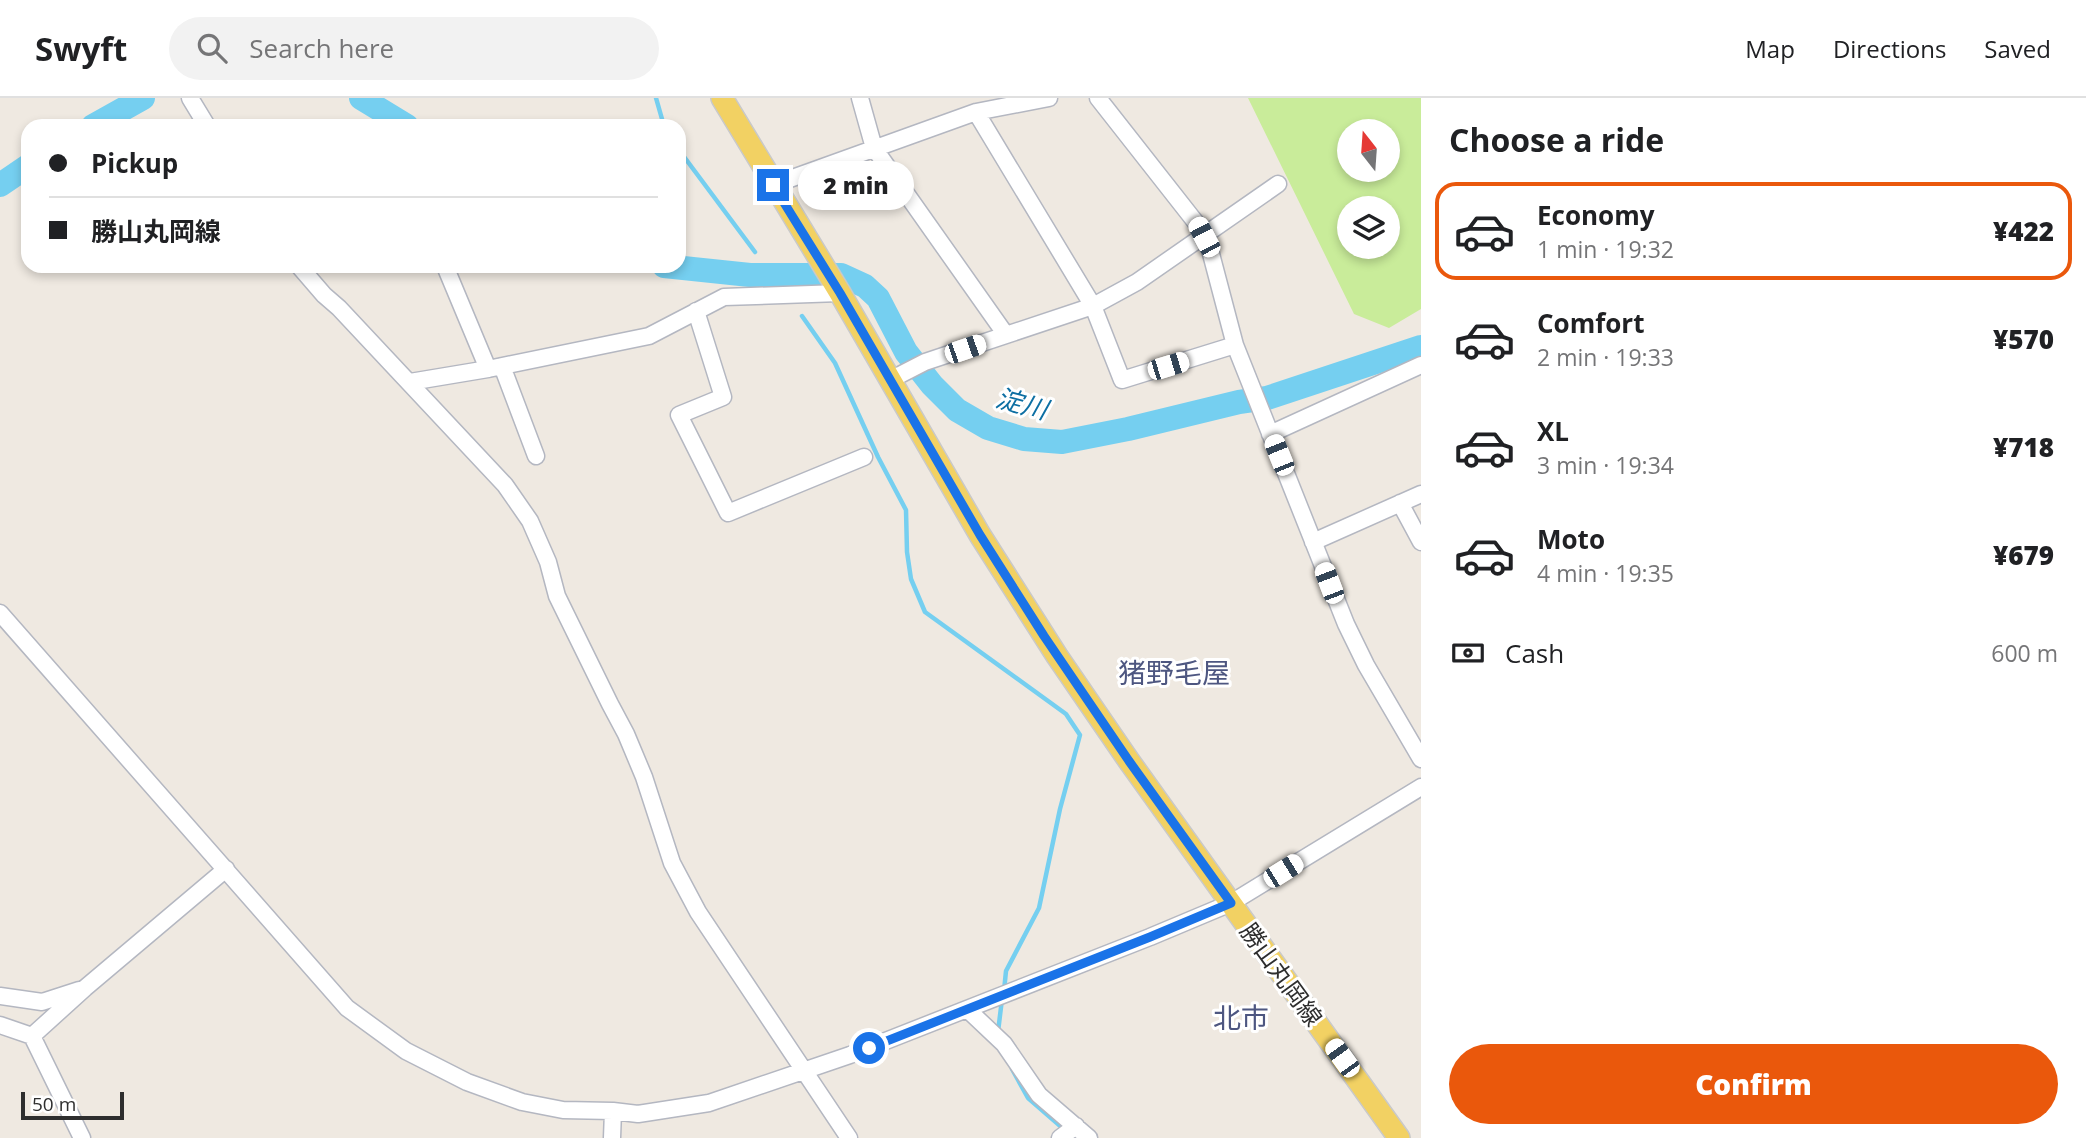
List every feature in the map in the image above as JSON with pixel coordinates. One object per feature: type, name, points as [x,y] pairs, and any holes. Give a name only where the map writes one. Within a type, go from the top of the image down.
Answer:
[{"type":"main road","name":"勝山丸岡線","points":[[722,98],[837,289],[895,377],[980,535],[1057,656],[1399,1138]]},
{"type":"street","points":[[860,98],[874,148],[1006,335]]},
{"type":"street","points":[[773,185],[976,112],[1049,98]]},
{"type":"street","points":[[1098,98],[1197,224],[1204,237],[1210,250],[1235,345],[1346,624],[1366,665],[1421,759]]},
{"type":"street","points":[[191,99],[203,119]]},
{"type":"street","points":[[976,112],[1093,306],[1122,380],[1235,345]]},
{"type":"street","points":[[895,377],[925,362],[1093,306],[1137,282],[1278,184]]},
{"type":"street","points":[[305,273],[505,485],[530,521],[548,562],[557,596],[626,734],[644,777],[672,863],[698,912],[849,1138]]},
{"type":"street","points":[[448,273],[536,456]]},
{"type":"street","points":[[410,382],[495,368],[649,336],[724,297],[837,289]]},
{"type":"street","points":[[696,311],[723,397],[679,415],[728,513],[864,457]]},
{"type":"street","points":[[1270,434],[1421,365]]},
{"type":"street","points":[[1314,542],[1421,494]]},
{"type":"street","points":[[1400,503],[1421,542]]},
{"type":"street","points":[[0,613],[347,1008],[406,1052],[467,1082],[522,1102],[563,1110],[638,1114],[709,1103],[803,1072],[1231,903],[1421,787]]},
{"type":"street","points":[[32,1036],[226,869]]},
{"type":"street","points":[[0,996],[42,1002],[85,988]]},
{"type":"street","points":[[967,1009],[1004,1044],[1039,1095],[1089,1138]]},
{"type":"street","points":[[0,1025],[32,1036],[82,1138]]},
{"type":"street","points":[[612,1111],[612,1138]]},
{"type":"street","points":[[1060,1138],[1076,1126]]},
{"type":"green space","points":[[1248,98],[1421,98],[1421,309],[1389,328],[1354,314]]},
{"type":"waterway","name":"淀川","points":[[106,119],[143,98]]},
{"type":"waterway","name":"淀川","points":[[361,98],[396,119]]},
{"type":"waterway","points":[[656,98],[662,119]]},
{"type":"waterway","points":[[686,159],[755,252]]},
{"type":"waterway","name":"淀川","points":[[0,185],[21,171]]},
{"type":"waterway","name":"淀川","points":[[686,268],[750,275],[841,275],[865,286],[878,298],[906,352],[932,385],[957,410],[988,428],[1024,439],[1062,442],[1267,398],[1421,347]]},
{"type":"waterway","points":[[802,316],[835,363],[878,457],[906,510],[911,579],[925,612],[1066,714],[1080,735],[1060,809],[1039,908],[1006,971],[1004,991]]},
{"type":"waterway","points":[[998,1032],[1002,999]]},
{"type":"waterway","points":[[1012,1069],[1028,1098],[1074,1138]]},
{"type":"district","name":"猪野毛屋","points":[[1174,672]]},
{"type":"district","name":"北市","points":[[1241,1017]]},
{"type":"route","points":[[773,185],[840,293],[980,535],[1044,636],[1231,903],[869,1048]]}]
